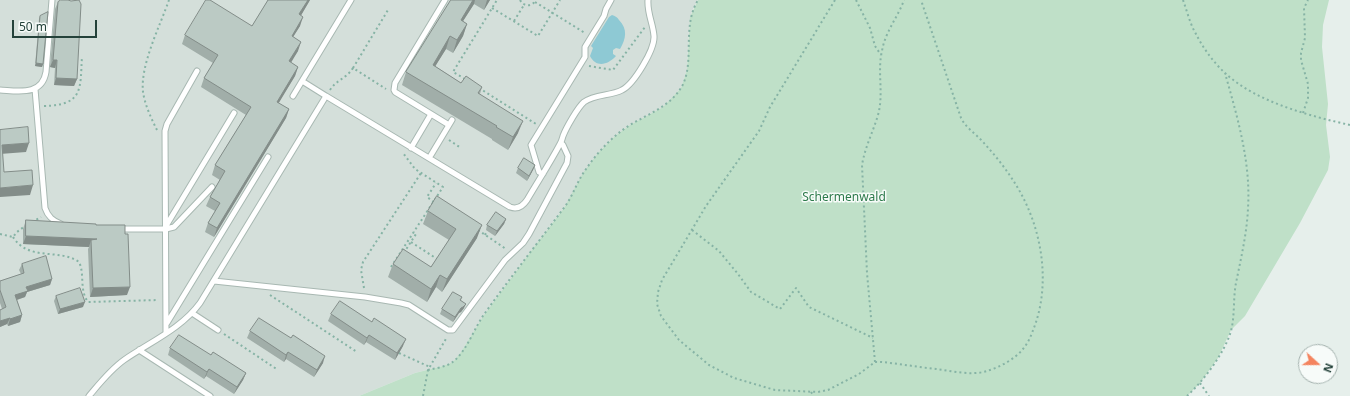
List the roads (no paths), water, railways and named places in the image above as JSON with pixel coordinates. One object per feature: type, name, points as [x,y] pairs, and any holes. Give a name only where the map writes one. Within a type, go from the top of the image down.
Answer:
[{"type":"lane","points":[[0,90],[35,89],[40,85],[45,75],[52,0]]},
{"type":"lane","points":[[293,96],[351,0]]},
{"type":"lane","points":[[431,155],[451,123],[431,114],[395,92],[394,86],[445,0]]},
{"type":"lane","points":[[542,174],[539,172],[531,144],[585,57],[585,47],[604,16],[611,0]]},
{"type":"lane","points":[[302,81],[411,148],[514,208],[519,208],[525,203],[561,143],[579,108],[584,102],[621,91],[627,87],[648,56],[654,37],[648,14],[648,0]]},
{"type":"lane","points":[[166,333],[165,131],[167,124],[197,71]]},
{"type":"lane","points":[[35,89],[44,202],[47,214],[52,219],[67,226]]},
{"type":"lane","points":[[89,396],[112,370],[181,324],[192,313],[214,281],[326,96]]},
{"type":"lane","points":[[165,228],[234,113]]},
{"type":"lane","points":[[411,148],[431,114]]},
{"type":"lane","points":[[214,281],[364,297],[406,304],[448,330],[451,330],[457,326],[505,260],[529,234],[567,163],[568,156],[564,145],[561,143]]},
{"type":"lane","points":[[166,324],[268,156]]},
{"type":"lane","points":[[112,229],[174,227],[212,186]]},
{"type":"lane","points":[[192,313],[218,330]]},
{"type":"lane","points":[[140,350],[210,396]]},
{"type":"water","points":[[612,15],[617,17],[624,27],[624,42],[620,49],[616,48],[613,50],[613,54],[616,56],[613,59],[606,63],[599,64],[590,56],[593,48],[591,46],[609,17]]},
{"type":"park label","name":"Schermenwald","points":[[844,198]]}]
